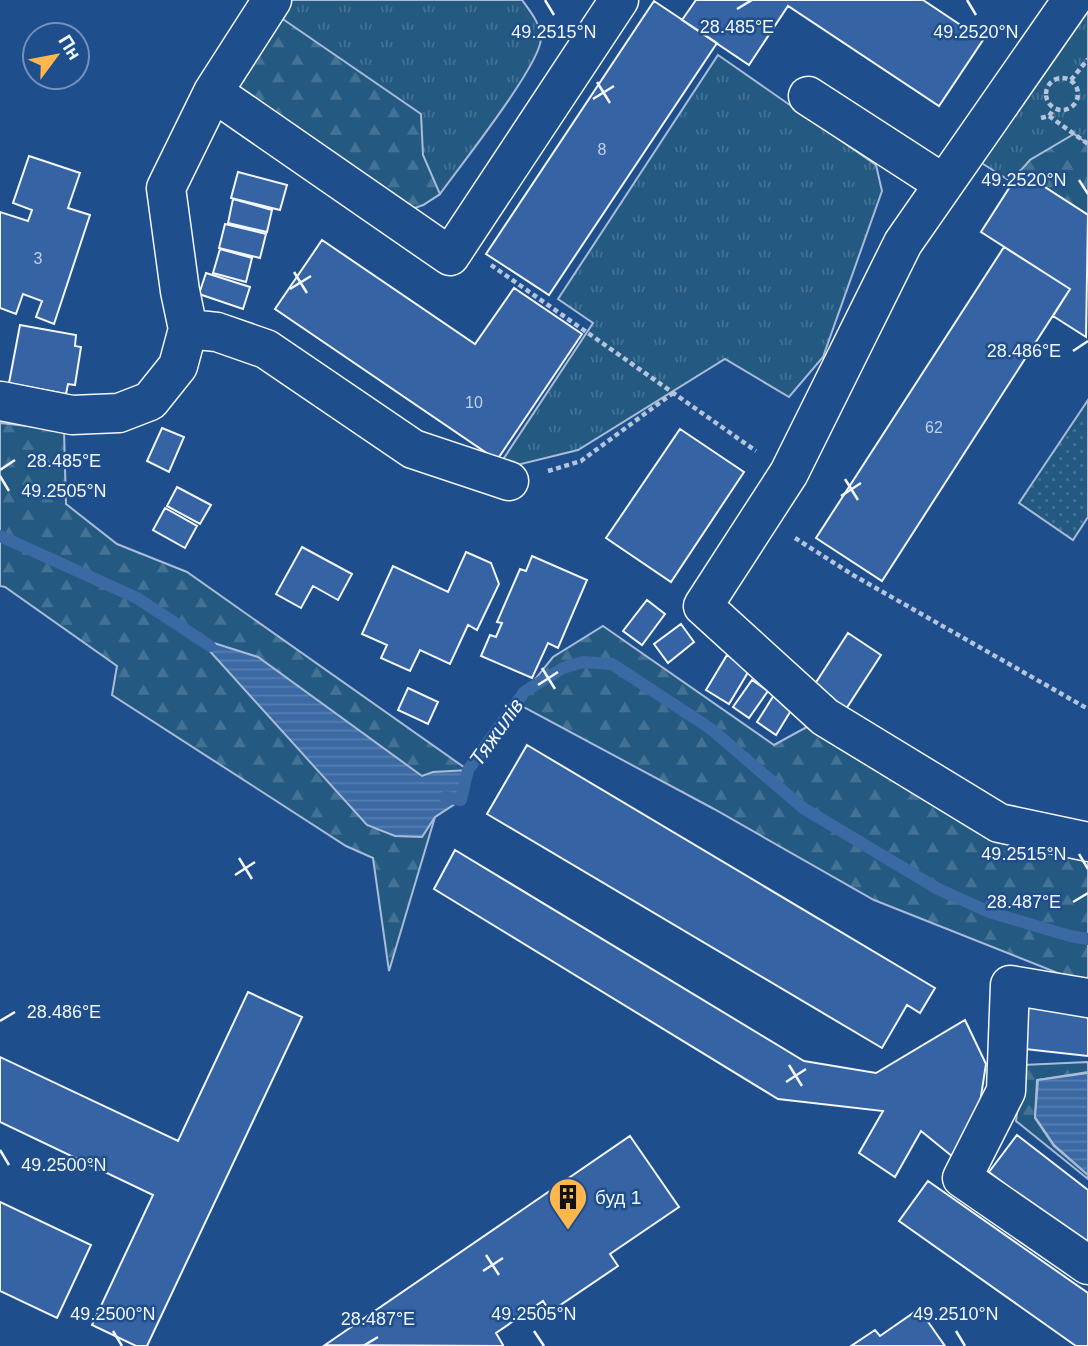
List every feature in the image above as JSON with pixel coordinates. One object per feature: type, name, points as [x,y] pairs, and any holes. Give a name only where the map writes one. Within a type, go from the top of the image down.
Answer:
[{"type":"street","points":[[1,401],[72,415],[119,413],[149,401],[178,366],[188,330],[166,188],[213,92],[272,0]]},
{"type":"street","points":[[213,92],[450,256],[619,0]]},
{"type":"street","points":[[1072,0],[903,243],[789,473],[703,606],[825,717],[999,823],[1088,842]]},
{"type":"street","points":[[808,96],[944,184]]},
{"type":"street","points":[[188,330],[217,332],[266,349],[413,449],[509,481]]},
{"type":"street","points":[[1088,998],[1010,985],[1006,1091],[962,1178],[1088,1265]]},
{"type":"path","points":[[1071,80],[1088,59]]},
{"type":"path","points":[[1061,77],[1071,80],[1077,90],[1073,105],[1059,111],[1054,109],[1046,97],[1047,88],[1061,77]]},
{"type":"path","points":[[1049,116],[1088,144]]},
{"type":"path","points":[[458,242],[789,473]]},
{"type":"path","points":[[509,481],[581,461],[673,393]]},
{"type":"path","points":[[761,517],[853,575],[1088,708]]},
{"type":"green space","points":[[282,0],[522,0],[537,23],[541,39],[527,71],[497,116],[440,194],[423,205],[232,75]]},
{"type":"green space","points":[[1088,0],[1088,144],[1074,135],[1030,160],[1013,183],[966,153]]},
{"type":"green space","points":[[274,13],[421,114],[423,155],[440,194],[423,205],[404,212],[235,100],[232,75]]},
{"type":"green space","points":[[718,55],[876,165],[882,191],[823,357],[789,397],[725,359],[578,450],[513,466],[502,461],[593,323],[558,299]]},
{"type":"green space","points":[[1074,134],[1088,144],[1088,215],[1020,171],[1030,160]]},
{"type":"green space","points":[[1088,400],[1088,517],[1073,540],[1019,503]]},
{"type":"green space","points":[[0,423],[64,430],[66,504],[117,544],[187,572],[468,770],[461,800],[435,817],[389,971],[373,858],[346,846],[112,695],[117,666],[0,586]]},
{"type":"green space","points":[[603,626],[774,745],[825,717],[999,823],[1088,842],[1088,985],[874,900],[714,809],[516,703],[553,657]]},
{"type":"green space","points":[[1088,1062],[1088,1072],[1037,1080],[1035,1118],[1054,1146],[1088,1175],[1088,1179],[1016,1121],[1023,1065]]},
{"type":"shaded area","points":[[198,638],[258,657],[422,776],[433,772],[468,770],[461,800],[435,817],[422,837],[395,836],[367,825]]},
{"type":"shaded area","points":[[1088,1073],[1088,1175],[1054,1145],[1035,1117],[1038,1080]]},
{"type":"building","points":[[696,0],[923,0],[983,40],[939,106],[788,6],[749,65],[682,20]]},
{"type":"building","points":[[654,1],[717,43],[549,295],[486,254]]},
{"type":"building","points":[[29,156],[80,173],[68,208],[90,215],[54,324],[36,317],[42,301],[23,294],[16,314],[0,308],[0,212],[28,221],[32,210],[13,203]]},
{"type":"building","points":[[1020,171],[1088,215],[1086,337],[1053,316],[1070,289],[981,232]]},
{"type":"building","points":[[238,172],[287,185],[280,210],[231,198]]},
{"type":"building","points":[[233,199],[272,210],[267,232],[228,223]]},
{"type":"building","points":[[225,224],[266,234],[260,258],[219,248]]},
{"type":"building","points":[[322,240],[475,344],[514,288],[582,334],[497,460],[275,309]]},
{"type":"building","points":[[1004,247],[1070,289],[882,581],[816,538]]},
{"type":"building","points":[[220,249],[252,258],[246,282],[213,273]]},
{"type":"building","points":[[206,273],[250,287],[243,309],[199,294]]},
{"type":"building","points":[[20,325],[76,335],[75,346],[81,347],[75,385],[68,384],[66,394],[9,383]]},
{"type":"building","points":[[162,428],[184,437],[169,472],[147,461]]},
{"type":"building","points":[[680,429],[744,472],[671,582],[606,538]]},
{"type":"building","points":[[177,487],[211,505],[200,524],[167,506]]},
{"type":"building","points":[[165,508],[197,526],[185,548],[153,530]]},
{"type":"building","points":[[302,547],[352,574],[338,600],[313,586],[301,608],[276,594]]},
{"type":"building","points":[[466,552],[491,563],[499,584],[477,630],[468,625],[450,664],[420,650],[410,671],[381,658],[387,645],[362,634],[393,566],[448,592]]},
{"type":"building","points":[[532,556],[587,580],[558,648],[548,643],[532,678],[481,656],[490,635],[496,637],[502,623],[497,622],[520,569],[526,571]]},
{"type":"building","points":[[647,600],[665,614],[642,645],[623,631]]},
{"type":"building","points":[[681,624],[694,642],[668,663],[654,644]]},
{"type":"building","points":[[848,633],[881,655],[846,709],[813,687]]},
{"type":"building","points":[[727,655],[750,669],[729,704],[706,690]]},
{"type":"building","points":[[752,680],[768,691],[749,718],[733,707]]},
{"type":"building","points":[[779,687],[798,699],[776,735],[757,722]]},
{"type":"building","points":[[408,688],[438,702],[428,724],[398,710]]},
{"type":"building","points":[[527,745],[935,988],[920,1013],[907,1005],[882,1048],[487,814]]},
{"type":"building","points":[[455,850],[804,1061],[876,1073],[965,1020],[986,1064],[979,1109],[953,1157],[921,1131],[895,1177],[859,1153],[883,1111],[778,1099],[434,889]]},
{"type":"building","points":[[248,992],[302,1017],[147,1346],[136,1346],[92,1325],[153,1195],[0,1122],[0,1057],[178,1141]]},
{"type":"building","points":[[1019,1006],[1088,1015],[1088,1056],[1016,1048]]},
{"type":"building","points":[[1017,1135],[1088,1190],[1088,1247],[989,1172]]},
{"type":"building","name":"буд 1","points":[[630,1136],[679,1207],[610,1254],[618,1266],[550,1312],[543,1301],[496,1333],[503,1345],[325,1345]]},
{"type":"building","points":[[928,1181],[1088,1293],[1088,1346],[1076,1346],[899,1221]]},
{"type":"building","points":[[0,1202],[91,1245],[57,1318],[0,1291]]},
{"type":"building","points":[[919,1309],[945,1346],[851,1346],[875,1330],[880,1336]]},
{"type":"waterway","name":"Тяжилів","points":[[0,536],[137,598],[210,646]]},
{"type":"waterway","name":"Тяжилів","points":[[445,797],[461,800],[468,770],[524,692],[563,668],[583,662],[612,664],[711,729],[803,808],[938,889],[989,912],[1088,939]]},
{"type":"place","name":"буд 1","points":[[568,1231]]}]
